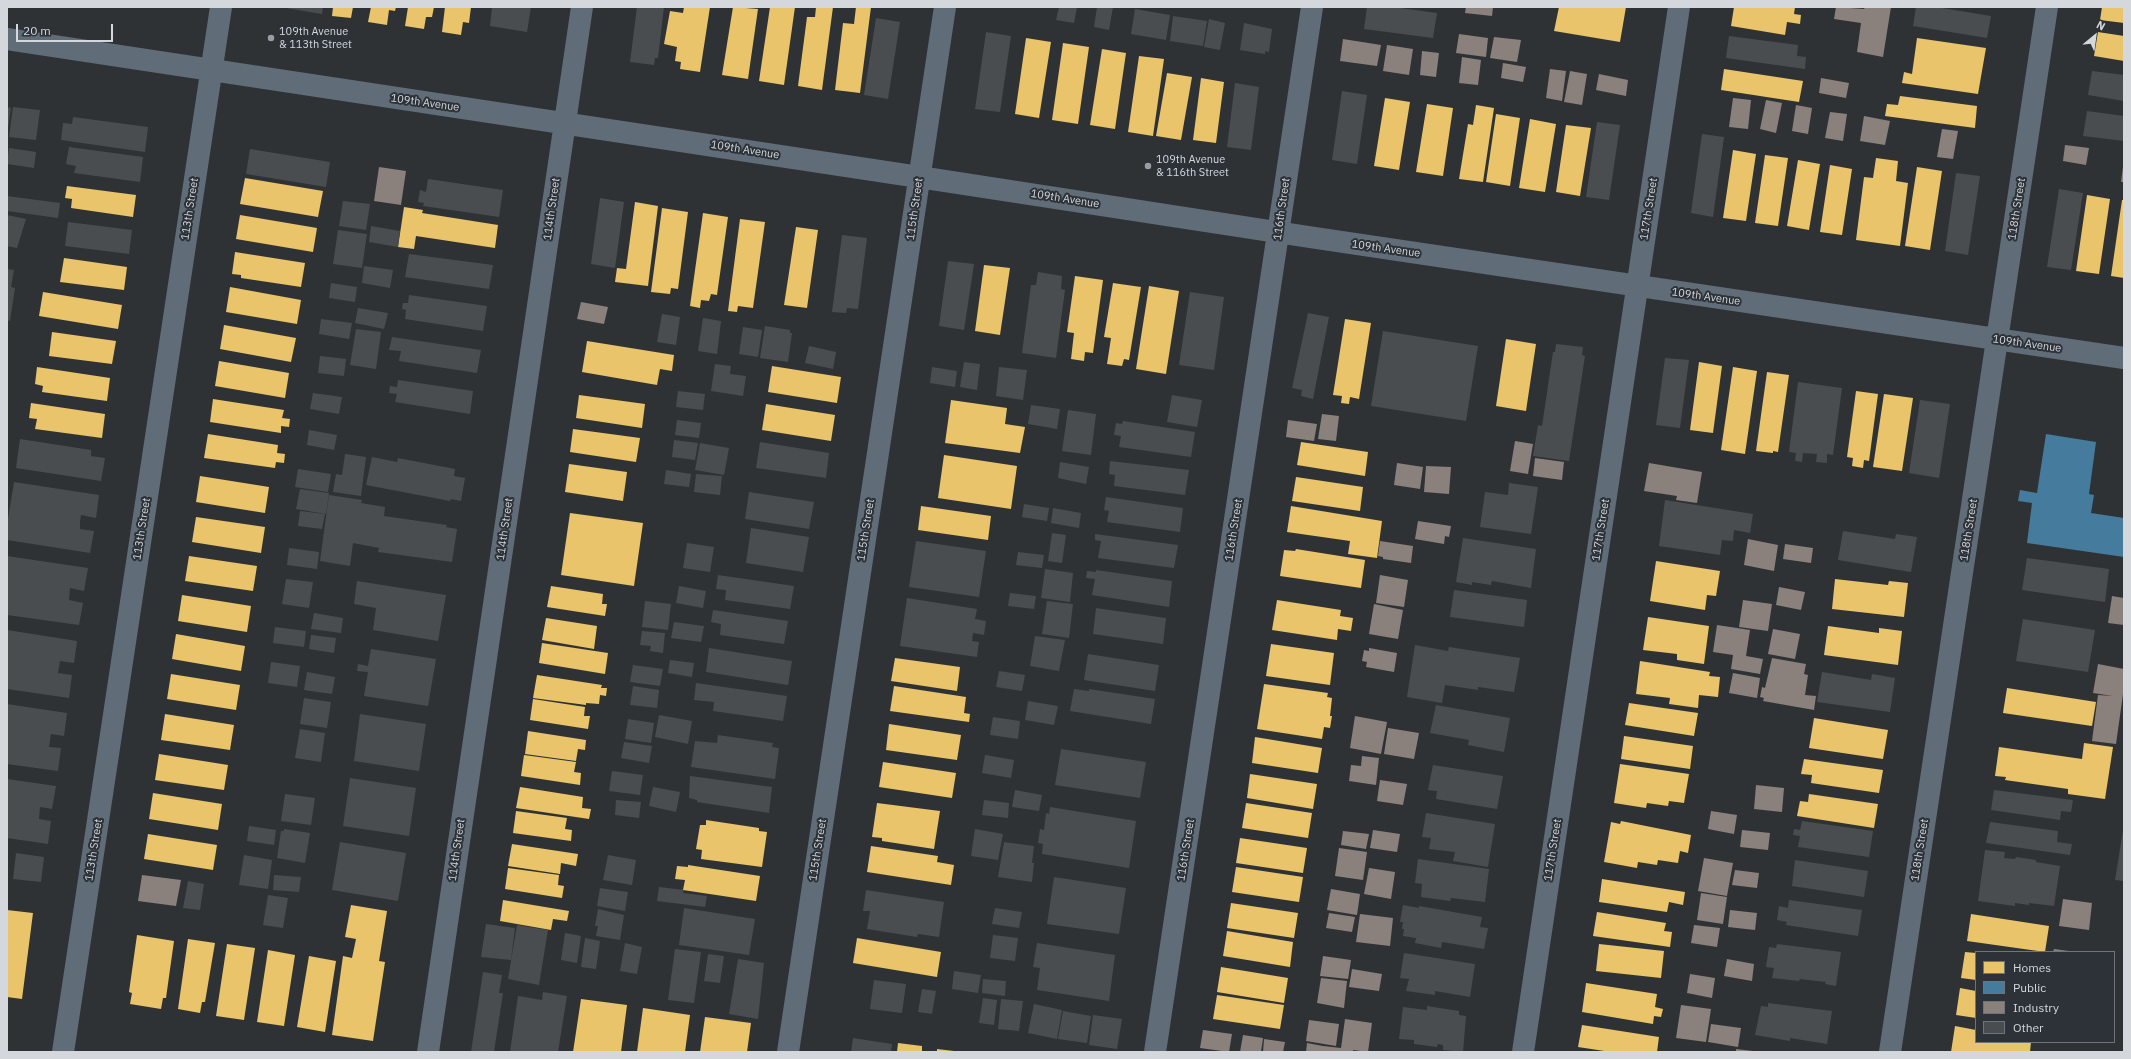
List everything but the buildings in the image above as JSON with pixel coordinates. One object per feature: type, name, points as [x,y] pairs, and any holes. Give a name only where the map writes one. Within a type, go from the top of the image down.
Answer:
[{"type":"street","name":"113th Street","points":[[63,1052],[221,7]]},
{"type":"street","name":"114th Street","points":[[428,1052],[582,7]]},
{"type":"street","name":"115th Street","points":[[788,1052],[945,7]]},
{"type":"street","name":"116th Street","points":[[1155,1052],[1312,7]]},
{"type":"street","name":"117th Street","points":[[1523,1052],[1679,7]]},
{"type":"street","name":"118th Street","points":[[1890,1052],[2047,7]]},
{"type":"street","name":"109th Avenue","points":[[7,39],[211,72],[919,176],[1278,233],[2124,358]]},
{"type":"place","name":"109th Avenue & 113th Street","points":[[271,38]]},
{"type":"place","name":"109th Avenue & 116th Street","points":[[1148,166]]}]
